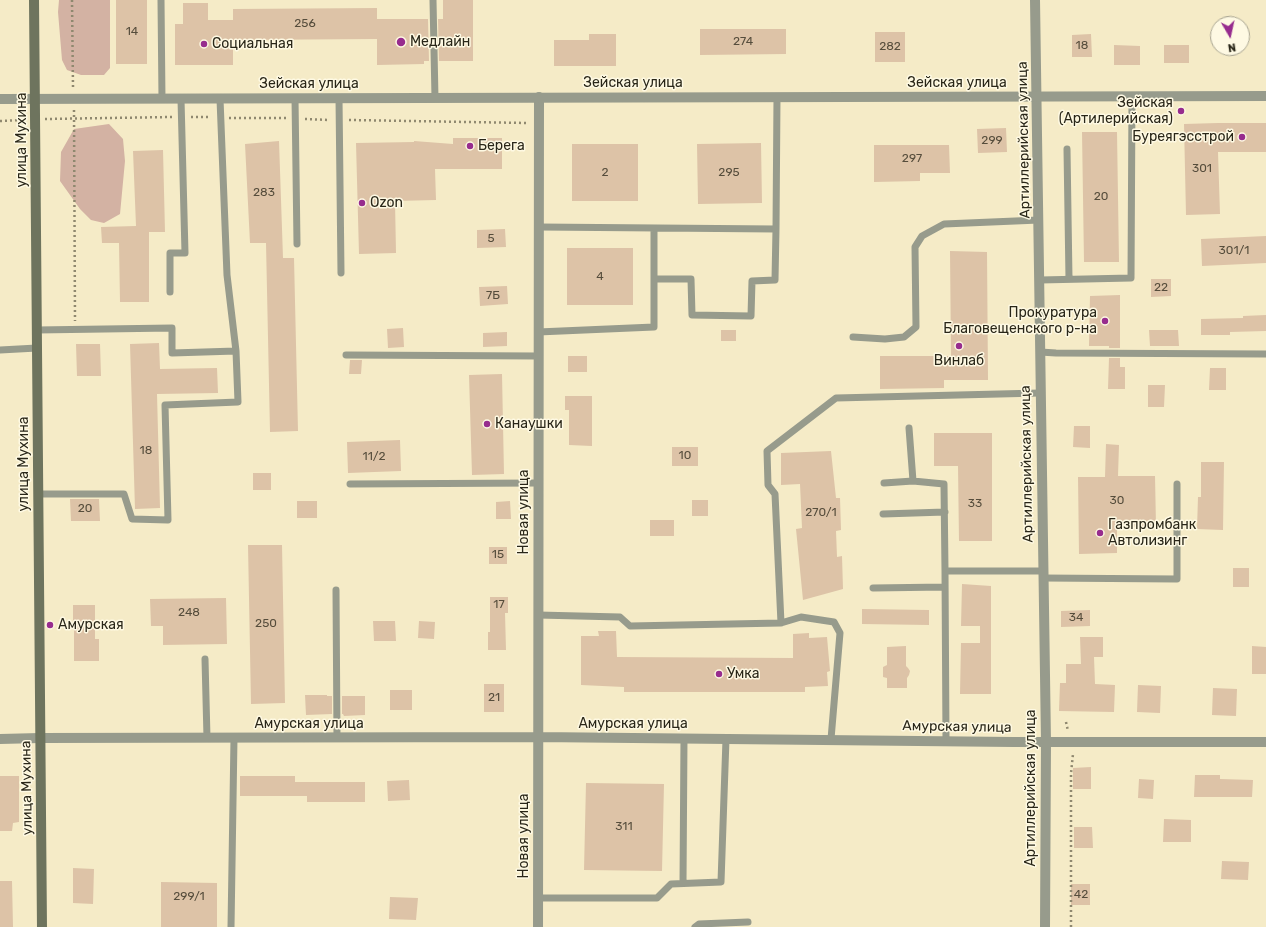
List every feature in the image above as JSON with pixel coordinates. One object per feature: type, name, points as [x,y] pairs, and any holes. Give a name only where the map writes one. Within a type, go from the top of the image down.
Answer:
[{"type":"main road","name":"улица Мухина","points":[[34,0],[42,927]]},
{"type":"street","name":"Артиллерийская улица","points":[[1036,0],[1040,220],[1042,574],[1046,742],[1045,927]]},
{"type":"street","name":"Зейская улица","points":[[0,99],[1266,96]]},
{"type":"street","name":"Новая улица","points":[[538,927],[539,98]]},
{"type":"street","name":"Амурская улица","points":[[0,739],[538,737],[1046,742],[1266,742]]},
{"type":"lane","points":[[161,0],[162,99]]},
{"type":"lane","points":[[433,0],[435,98]]},
{"type":"lane","points":[[654,279],[691,279],[692,315],[751,316],[752,281],[775,280],[777,97]]},
{"type":"lane","points":[[1040,280],[1131,278],[1132,97]]},
{"type":"lane","points":[[170,292],[170,253],[184,253],[181,98]]},
{"type":"lane","points":[[38,494],[124,494],[132,519],[168,520],[165,405],[238,402],[236,351],[227,275],[220,98]]},
{"type":"lane","points":[[295,98],[297,244]]},
{"type":"lane","points":[[339,98],[341,273]]},
{"type":"lane","points":[[1067,149],[1069,279]]},
{"type":"lane","points":[[853,337],[885,339],[904,337],[916,327],[915,247],[922,236],[933,229],[944,224],[1040,220]]},
{"type":"lane","points":[[539,227],[776,229]]},
{"type":"lane","points":[[538,332],[654,327],[654,228]]},
{"type":"lane","points":[[37,330],[172,328],[172,353],[236,351]]},
{"type":"lane","points":[[0,350],[37,348]]},
{"type":"lane","points":[[1040,352],[1056,354],[1266,354]]},
{"type":"lane","points":[[346,355],[538,356]]},
{"type":"lane","points":[[781,623],[775,494],[768,485],[767,451],[836,398],[1040,393]]},
{"type":"lane","points":[[909,428],[913,481]]},
{"type":"lane","points":[[884,483],[913,481],[944,484],[946,741]]},
{"type":"lane","points":[[350,484],[538,483]]},
{"type":"lane","points":[[945,571],[1177,579],[1177,484]]},
{"type":"lane","points":[[883,514],[945,512]]},
{"type":"lane","points":[[873,588],[945,587]]},
{"type":"lane","points":[[336,590],[337,738]]},
{"type":"lane","points":[[538,615],[620,617],[630,626],[781,623],[801,618],[834,622],[840,633],[831,739]]},
{"type":"lane","points":[[205,659],[207,738]]},
{"type":"lane","points":[[230,927],[234,738]]},
{"type":"lane","points":[[683,883],[684,738]]},
{"type":"lane","points":[[538,898],[657,898],[671,884],[721,882],[726,739]]},
{"type":"lane","points":[[695,927],[699,924],[748,922]]},
{"type":"path","points":[[72,0],[75,329]]},
{"type":"path","points":[[1066,722],[1073,755],[1071,773],[1071,927]]},
{"type":"shaded area","points":[[59,0],[110,0],[110,68],[104,75],[81,75],[67,70],[62,60],[58,12]]},
{"type":"shaded area","points":[[109,124],[123,139],[125,161],[120,214],[104,223],[91,220],[80,209],[60,181],[61,152],[74,129]]},
{"type":"building","points":[[116,0],[147,0],[147,64],[116,64]]},
{"type":"building","points":[[443,0],[473,0],[473,61],[439,61],[438,19],[443,19]]},
{"type":"building","points":[[183,3],[208,3],[208,20],[233,20],[233,9],[377,8],[377,19],[428,19],[429,61],[424,61],[424,64],[377,65],[377,39],[233,40],[233,65],[175,65],[175,24],[183,24]]},
{"type":"building","points":[[700,29],[786,29],[786,54],[700,55]]},
{"type":"building","points":[[875,32],[905,32],[905,62],[875,62]]},
{"type":"building","points":[[589,34],[616,34],[616,66],[554,66],[554,40],[589,40]]},
{"type":"building","points":[[1091,34],[1092,57],[1072,57],[1072,35]]},
{"type":"building","points":[[1114,45],[1140,46],[1140,65],[1114,65]]},
{"type":"building","points":[[1164,45],[1189,45],[1189,63],[1164,63]]},
{"type":"building","points":[[1266,123],[1266,152],[1218,152],[1220,214],[1186,215],[1184,124]]},
{"type":"building","points":[[1006,128],[1007,152],[978,153],[977,129]]},
{"type":"building","points":[[1082,132],[1117,132],[1119,262],[1084,262]]},
{"type":"building","points":[[453,138],[502,138],[502,169],[435,169],[436,200],[395,201],[396,253],[359,254],[356,143],[414,141],[453,144]]},
{"type":"building","points":[[279,141],[283,258],[294,258],[298,431],[270,432],[266,243],[250,243],[245,144]]},
{"type":"building","points":[[761,143],[762,203],[698,204],[697,144]]},
{"type":"building","points":[[572,144],[638,144],[638,201],[572,201]]},
{"type":"building","points":[[874,145],[949,145],[950,173],[920,173],[920,181],[874,182]]},
{"type":"building","points":[[163,150],[165,232],[149,232],[149,302],[120,302],[119,243],[102,243],[101,227],[136,226],[133,151]]},
{"type":"building","points":[[505,229],[506,247],[477,248],[477,230]]},
{"type":"building","points":[[1266,236],[1266,263],[1202,266],[1201,239]]},
{"type":"building","points":[[567,248],[633,248],[633,305],[567,305]]},
{"type":"building","points":[[950,251],[987,252],[988,380],[944,380],[944,388],[880,389],[880,356],[951,356]]},
{"type":"building","points":[[1151,279],[1171,279],[1171,296],[1151,297]]},
{"type":"building","points":[[507,286],[508,304],[480,306],[479,287]]},
{"type":"building","name":"Прокуратура Благовещенского р-на","points":[[1120,295],[1120,348],[1109,348],[1109,346],[1089,346],[1090,296]]},
{"type":"building","points":[[1266,315],[1266,331],[1230,332],[1230,335],[1201,335],[1201,319],[1243,318],[1243,316]]},
{"type":"building","points":[[403,328],[404,347],[388,348],[387,329]]},
{"type":"building","points":[[721,330],[736,330],[736,341],[721,341]]},
{"type":"building","points":[[1149,330],[1178,330],[1179,346],[1150,346]]},
{"type":"building","points":[[507,332],[507,346],[483,347],[483,333]]},
{"type":"building","points":[[159,343],[160,369],[217,368],[218,393],[157,394],[160,508],[135,509],[130,344]]},
{"type":"building","points":[[76,344],[100,344],[101,376],[77,376]]},
{"type":"building","points":[[568,356],[587,356],[587,372],[568,372]]},
{"type":"building","points":[[1109,358],[1120,358],[1120,367],[1125,367],[1125,389],[1108,389]]},
{"type":"building","points":[[350,360],[362,360],[361,374],[349,374]]},
{"type":"building","points":[[1210,368],[1226,368],[1226,390],[1209,390]]},
{"type":"building","points":[[502,374],[504,474],[472,475],[469,375]]},
{"type":"building","points":[[1148,385],[1165,385],[1164,407],[1148,407]]},
{"type":"building","points":[[565,396],[592,396],[592,446],[569,445],[569,410],[565,410]]},
{"type":"building","points":[[1074,426],[1090,426],[1090,448],[1073,447]]},
{"type":"building","points":[[934,433],[992,433],[992,541],[959,541],[958,466],[934,466]]},
{"type":"building","points":[[400,440],[401,471],[348,473],[347,442]]},
{"type":"building","points":[[1106,444],[1119,445],[1118,476],[1155,476],[1156,526],[1117,527],[1117,553],[1079,554],[1078,477],[1105,477]]},
{"type":"building","points":[[672,447],[698,447],[698,466],[672,466]]},
{"type":"building","points":[[831,451],[836,498],[840,498],[841,530],[836,531],[837,557],[842,556],[843,589],[803,600],[796,529],[802,528],[800,484],[781,485],[781,453]]},
{"type":"building","points":[[1201,462],[1224,462],[1223,530],[1197,529],[1198,497],[1201,497]]},
{"type":"building","points":[[253,473],[271,473],[271,490],[253,490]]},
{"type":"building","points":[[70,499],[99,499],[100,521],[71,521]]},
{"type":"building","points":[[692,500],[708,500],[708,516],[692,516]]},
{"type":"building","points":[[297,501],[317,501],[317,518],[297,518]]},
{"type":"building","points":[[510,501],[511,519],[496,519],[496,502]]},
{"type":"building","points":[[650,520],[674,520],[674,536],[650,536]]},
{"type":"building","points":[[248,545],[282,545],[285,703],[251,704]]},
{"type":"building","points":[[489,547],[507,547],[507,564],[489,564]]},
{"type":"building","points":[[1233,568],[1249,568],[1249,587],[1233,587]]},
{"type":"building","points":[[962,584],[991,586],[991,694],[960,694],[961,643],[980,643],[980,626],[961,626]]},
{"type":"building","points":[[490,597],[508,597],[508,613],[505,613],[506,650],[488,650],[488,632],[490,632]]},
{"type":"building","points":[[226,598],[227,644],[163,645],[163,626],[151,626],[150,599]]},
{"type":"building","points":[[73,605],[95,605],[95,639],[99,639],[99,661],[74,661]]},
{"type":"building","points":[[862,609],[929,610],[929,625],[862,624]]},
{"type":"building","points":[[1090,610],[1090,626],[1061,627],[1061,611]]},
{"type":"building","points":[[373,621],[395,621],[396,641],[374,641]]},
{"type":"building","points":[[419,621],[435,622],[434,639],[418,638]]},
{"type":"building","points":[[598,631],[616,631],[617,657],[793,658],[793,634],[809,633],[809,638],[827,637],[830,671],[827,672],[828,686],[805,687],[805,692],[624,692],[624,687],[581,685],[581,636],[599,636]]},
{"type":"building","points":[[1080,637],[1103,637],[1103,657],[1094,657],[1095,684],[1115,685],[1114,712],[1059,711],[1060,683],[1066,683],[1066,664],[1081,664]]},
{"type":"building","points":[[906,646],[906,666],[910,671],[907,678],[907,688],[887,688],[887,678],[883,677],[883,667],[887,665],[887,647]]},
{"type":"building","points":[[1252,646],[1266,647],[1266,674],[1252,674]]},
{"type":"building","points":[[484,684],[504,684],[504,712],[484,712]]},
{"type":"building","points":[[1138,685],[1161,686],[1160,713],[1137,712]]},
{"type":"building","points":[[1213,688],[1237,689],[1236,716],[1212,715]]},
{"type":"building","points":[[390,690],[412,690],[412,710],[390,710]]},
{"type":"building","points":[[305,695],[332,696],[332,714],[306,715]]},
{"type":"building","points":[[342,696],[365,696],[365,715],[344,716],[342,714]]},
{"type":"building","points":[[1091,767],[1091,789],[1073,789],[1073,768]]},
{"type":"building","points":[[1195,775],[1220,775],[1220,779],[1253,780],[1252,797],[1194,797]]},
{"type":"building","points":[[0,776],[19,776],[19,822],[13,823],[12,831],[0,831]]},
{"type":"building","points":[[240,776],[295,776],[295,782],[365,782],[365,802],[307,802],[307,796],[240,796]]},
{"type":"building","points":[[1139,779],[1154,780],[1153,799],[1138,798]]},
{"type":"building","points":[[409,780],[410,800],[388,801],[387,781]]},
{"type":"building","points":[[586,783],[664,784],[662,871],[584,870]]},
{"type":"building","points":[[1164,819],[1191,820],[1191,842],[1163,842]]},
{"type":"building","points":[[1074,827],[1092,827],[1093,848],[1074,848]]},
{"type":"building","points":[[1222,861],[1249,862],[1248,880],[1221,879]]},
{"type":"building","points":[[73,868],[94,869],[93,904],[73,903]]},
{"type":"building","points":[[0,881],[12,881],[13,927],[0,927]]},
{"type":"building","points":[[161,882],[217,883],[217,927],[161,927]]},
{"type":"building","points":[[1071,884],[1090,884],[1090,905],[1071,905]]},
{"type":"building","points":[[390,897],[418,898],[416,920],[389,919]]},
{"type":"place","name":"Медлайн","points":[[401,42]]},
{"type":"place","name":"Социальная","points":[[204,44]]},
{"type":"place","name":"Зейская (Артилерийская)","points":[[1181,111]]},
{"type":"place","name":"Буреягэсстрой","points":[[1242,137]]},
{"type":"place","name":"Берега","points":[[470,146]]},
{"type":"place","name":"Ozon","points":[[362,203]]},
{"type":"place","name":"Прокуратура Благовещенского р-на","points":[[1105,321]]},
{"type":"place","name":"Винлаб","points":[[959,346]]},
{"type":"place","name":"Канаушки","points":[[487,424]]},
{"type":"place","name":"Газпромбанк Автолизинг","points":[[1100,533]]},
{"type":"place","name":"Амурская","points":[[50,625]]},
{"type":"place","name":"Умка","points":[[719,674]]}]
